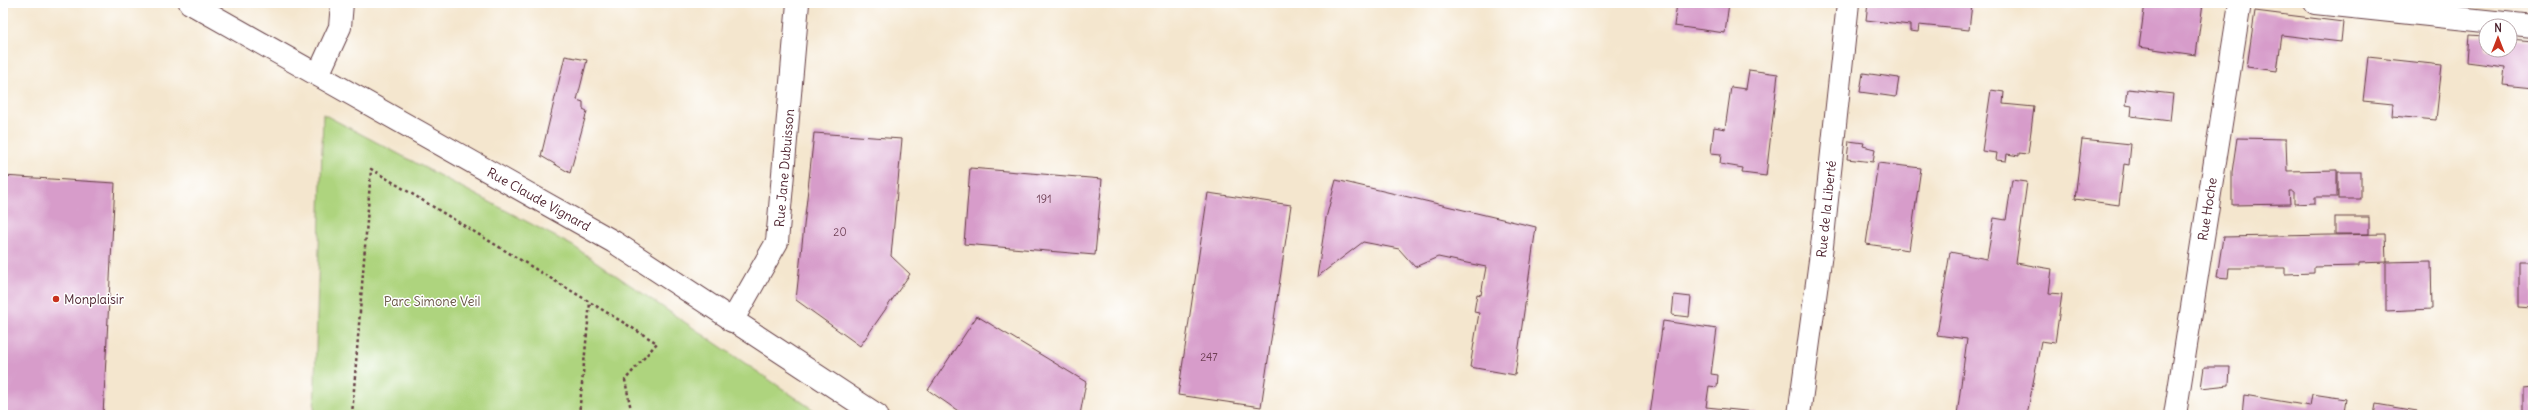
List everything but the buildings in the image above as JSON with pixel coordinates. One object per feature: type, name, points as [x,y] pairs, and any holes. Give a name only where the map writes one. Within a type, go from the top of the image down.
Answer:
[{"type":"street","name":"Rue Claude Vignard","points":[[190,3],[614,242],[877,415]]},
{"type":"street","points":[[318,75],[340,27],[342,3]]},
{"type":"street","name":"Rue Jane Dubuisson","points":[[732,321],[777,242],[798,3]]},
{"type":"street","name":"Rue de la Liberté","points":[[1799,415],[1822,246],[1848,3]]},
{"type":"street","name":"Rue Hoche","points":[[2175,415],[2240,3]]},
{"type":"street","points":[[2315,3],[2533,26]]},
{"type":"path","points":[[352,415],[371,169],[657,343],[625,380],[632,415]]},
{"type":"path","points":[[579,415],[590,302]]},
{"type":"green space","name":"Parc Simone Veil","points":[[323,114],[573,246],[821,415],[314,415]]},
{"type":"place","name":"Monplaisir","points":[[56,299]]}]
